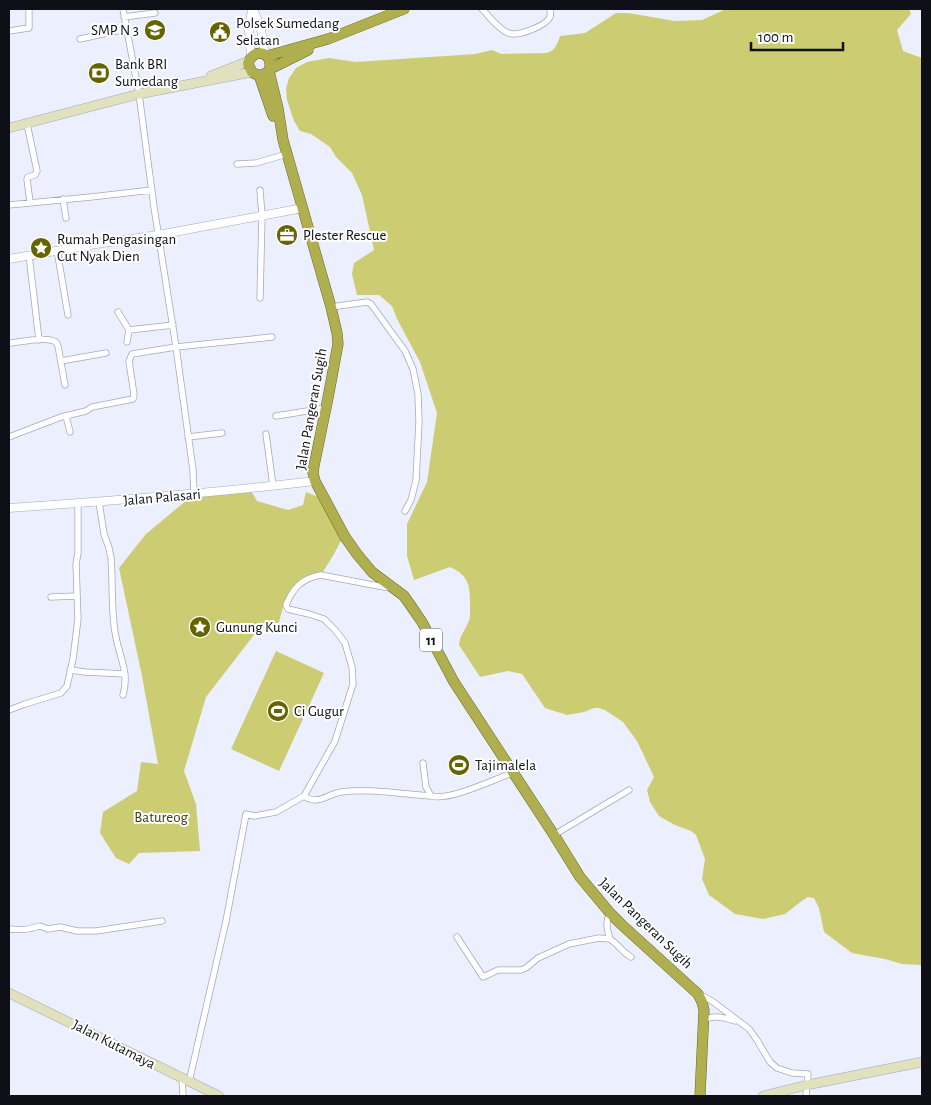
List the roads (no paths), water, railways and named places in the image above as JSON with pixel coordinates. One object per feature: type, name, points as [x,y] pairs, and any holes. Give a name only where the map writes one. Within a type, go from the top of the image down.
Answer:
[{"type":"highway","points":[[328,39],[318,46],[262,72],[249,67],[250,59],[258,53],[266,55],[328,39],[404,9]]},
{"type":"highway","points":[[262,72],[270,63],[266,55]]},
{"type":"highway","name":"Jalan Pangeran Sugih","points":[[262,72],[277,129],[283,140],[303,208],[337,333],[338,344],[314,466],[315,481],[345,537],[357,554],[372,572],[404,596],[422,622],[454,682],[580,877],[610,913],[698,994]]},
{"type":"highway","points":[[698,994],[704,1006],[700,1096]]},
{"type":"main road","points":[[190,84],[250,59]]},
{"type":"main road","points":[[9,128],[138,94],[262,72]]},
{"type":"main road","name":"Jalan Kutamaya","points":[[9,993],[219,1096]]},
{"type":"main road","points":[[763,1096],[807,1085],[922,1062]]},
{"type":"street","points":[[9,31],[29,28],[29,9]]},
{"type":"street","points":[[123,9],[138,94],[176,347],[193,470],[194,494]]},
{"type":"street","points":[[252,9],[261,29],[266,55]]},
{"type":"street","points":[[250,59],[249,30],[252,9]]},
{"type":"street","points":[[482,9],[502,30],[513,35],[524,32],[546,21],[550,16],[550,9]]},
{"type":"street","points":[[124,17],[156,13]]},
{"type":"street","points":[[80,40],[126,28]]},
{"type":"street","points":[[27,124],[37,171],[35,175],[27,178],[30,202]]},
{"type":"street","points":[[237,164],[256,163],[287,154]]},
{"type":"street","points":[[9,205],[91,198],[152,190]]},
{"type":"street","points":[[260,190],[262,216],[260,298]]},
{"type":"street","points":[[63,199],[66,218]]},
{"type":"street","points":[[9,259],[303,208]]},
{"type":"street","points":[[57,250],[68,315]]},
{"type":"street","points":[[29,255],[38,340]]},
{"type":"street","points":[[331,307],[367,302],[372,304],[405,351],[413,369],[418,394],[420,422],[416,480],[411,500],[405,511]]},
{"type":"street","points":[[118,312],[129,330],[127,342]]},
{"type":"street","points":[[129,330],[172,325]]},
{"type":"street","points":[[9,437],[66,416],[86,411],[94,406],[133,399],[129,362],[132,354],[176,347],[272,337]]},
{"type":"street","points":[[9,343],[38,340],[56,342],[65,384]]},
{"type":"street","points":[[61,360],[106,353]]},
{"type":"street","points":[[276,416],[326,408]]},
{"type":"street","points":[[66,416],[70,432]]},
{"type":"street","points":[[188,437],[222,434]]},
{"type":"street","points":[[266,434],[273,486]]},
{"type":"street","name":"Jalan Palasari","points":[[9,508],[194,494],[315,481]]},
{"type":"street","points":[[99,502],[104,534],[112,558],[114,630],[125,674],[126,687],[123,695]]},
{"type":"street","points":[[9,710],[61,693],[67,686],[78,619],[76,564],[78,553],[78,503]]},
{"type":"street","points":[[183,1096],[226,921],[246,814],[254,816],[276,812],[304,796],[335,741],[353,684],[352,667],[345,643],[336,631],[324,619],[287,608],[288,599],[296,586],[312,576],[321,575],[372,586],[394,588]]},
{"type":"street","points":[[51,597],[77,596]]},
{"type":"street","points":[[70,670],[125,674]]},
{"type":"street","points":[[423,762],[426,787],[431,796]]},
{"type":"street","points":[[304,796],[317,800],[341,792],[364,791],[438,798],[512,773]]},
{"type":"street","points":[[554,835],[628,790]]},
{"type":"street","points":[[610,913],[607,922],[610,939]]},
{"type":"street","points":[[9,929],[30,930],[40,926],[48,929],[60,927],[77,931],[96,931],[162,921]]},
{"type":"street","points":[[457,937],[483,977],[498,970],[521,970],[538,958],[569,944],[599,938],[610,939],[631,957]]},
{"type":"street","points":[[698,994],[712,1001],[749,1030],[758,1040],[770,1062],[777,1068],[792,1073],[808,1074],[806,1096]]},
{"type":"street","points":[[704,1020],[713,1016],[739,1023]]},
{"type":"place","name":"SMP N 3","points":[[155,30]]},
{"type":"place","name":"Polsek Sumedang Selatan","points":[[220,32]]},
{"type":"place","name":"Bank BRI Sumedang","points":[[99,73]]},
{"type":"place","name":"Plester Rescue","points":[[287,235]]},
{"type":"place","name":"Rumah Pengasingan Cut Nyak Dien","points":[[41,248]]},
{"type":"place","name":"Gunung Kunci","points":[[200,627]]},
{"type":"place","name":"Ci Gugur","points":[[278,711]]},
{"type":"place","name":"Tajimalela","points":[[459,765]]},
{"type":"park label","name":"Batureog","points":[[161,817]]}]
